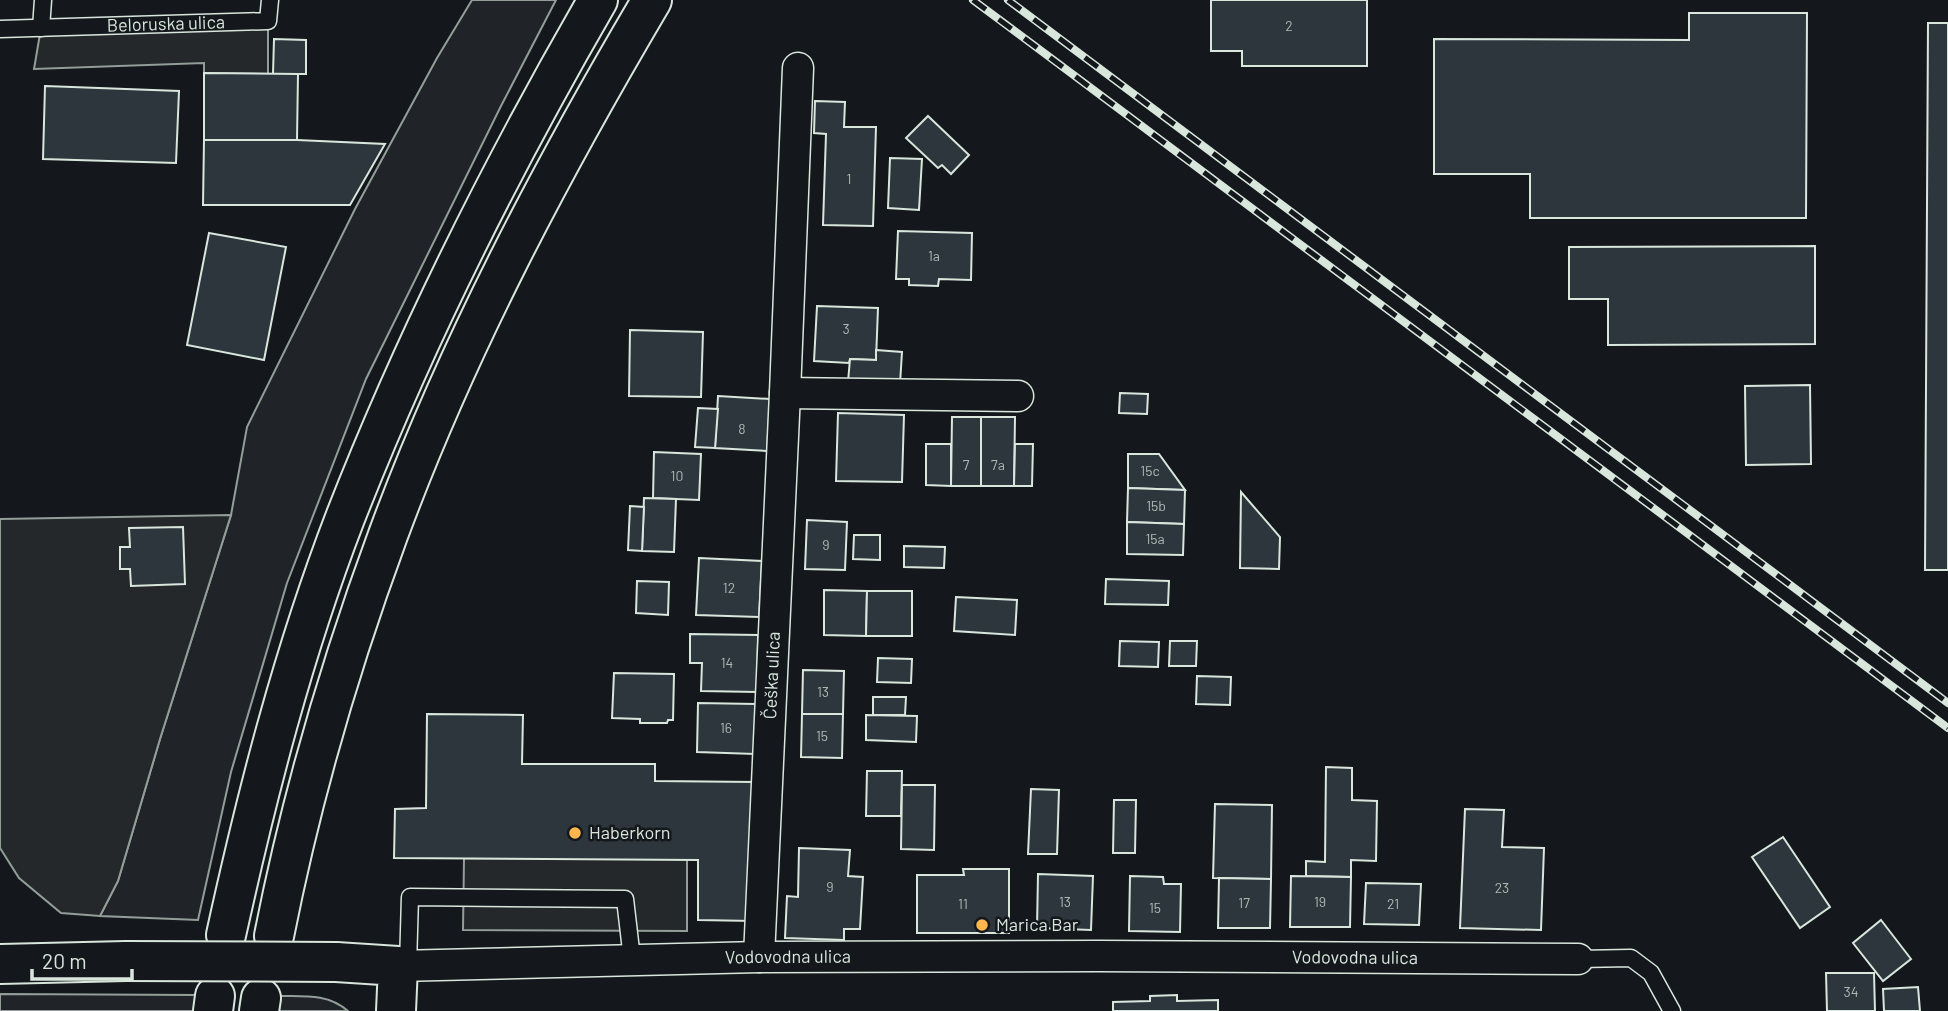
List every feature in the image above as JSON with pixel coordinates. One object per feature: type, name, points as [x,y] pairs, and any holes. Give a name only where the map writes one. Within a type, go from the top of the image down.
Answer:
[{"type":"main road","points":[[226,935],[263,776],[315,603],[345,519],[465,247],[598,0]]},
{"type":"main road","points":[[274,936],[300,816],[324,730],[359,617],[403,497],[496,287],[537,205],[652,0]]},
{"type":"main road","name":"Vodovodna ulica","points":[[2,955],[126,961],[336,962],[403,966]]},
{"type":"main road","points":[[396,1011],[403,966]]},
{"type":"street","name":"Češka ulica","points":[[759,957],[798,68]]},
{"type":"street","points":[[785,393],[1018,396]]},
{"type":"street","name":"Vodovodna ulica","points":[[403,966],[759,957],[1578,959]]},
{"type":"lane","points":[[41,28],[43,0]]},
{"type":"lane","name":"Beloruska ulica","points":[[0,29],[268,21],[270,0]]},
{"type":"lane","points":[[403,966],[410,897],[625,899],[632,959]]},
{"type":"lane","points":[[1578,959],[1631,958],[1651,973],[1672,1011]]},
{"type":"shaded area","points":[[472,0],[556,0],[366,379],[287,583],[231,772],[198,920],[100,916],[118,881],[231,515],[247,427],[355,209],[437,58]]},
{"type":"shaded area","points":[[268,21],[268,74],[204,73],[204,63],[34,69],[41,28]]},
{"type":"shaded area","points":[[231,515],[118,881],[100,916],[61,913],[19,878],[0,848],[0,519]]},
{"type":"shaded area","points":[[464,858],[687,859],[687,931],[463,930]]},
{"type":"shaded area","points":[[0,994],[197,995],[195,1011],[0,1011]]},
{"type":"shaded area","points":[[281,996],[325,999],[348,1011],[279,1011]]},
{"type":"building","points":[[1211,0],[1367,0],[1367,66],[1242,66],[1242,51],[1211,51]]},
{"type":"building","points":[[1689,13],[1807,13],[1806,218],[1530,218],[1530,174],[1434,174],[1434,39],[1689,40]]},
{"type":"building","points":[[1928,23],[1948,23],[1948,570],[1925,570]]},
{"type":"building","points":[[274,39],[306,40],[306,74],[273,74]]},
{"type":"building","points":[[204,73],[298,74],[297,140],[204,140]]},
{"type":"building","points":[[45,86],[179,91],[176,163],[43,159]]},
{"type":"building","points":[[815,101],[845,102],[844,127],[876,127],[873,226],[823,225],[826,134],[814,133]]},
{"type":"building","points":[[928,116],[969,155],[951,174],[942,165],[938,168],[906,138]]},
{"type":"building","points":[[204,140],[385,144],[350,205],[203,205]]},
{"type":"building","points":[[890,158],[922,159],[919,210],[888,208]]},
{"type":"building","points":[[898,231],[972,233],[971,280],[939,279],[938,286],[909,285],[909,279],[896,279]]},
{"type":"building","points":[[209,233],[286,247],[264,360],[187,345]]},
{"type":"building","points":[[1815,246],[1815,344],[1608,345],[1608,299],[1569,299],[1569,247]]},
{"type":"building","points":[[817,306],[878,308],[876,360],[850,359],[849,363],[814,361]]},
{"type":"building","points":[[630,330],[703,332],[701,397],[629,396]]},
{"type":"building","points":[[876,350],[902,352],[900,384],[848,382],[850,359],[876,360]]},
{"type":"building","points":[[1810,385],[1811,464],[1746,465],[1745,386]]},
{"type":"building","points":[[1120,393],[1148,394],[1147,414],[1119,413]]},
{"type":"building","points":[[718,396],[770,399],[767,451],[715,448]]},
{"type":"building","points":[[698,408],[718,409],[715,448],[695,447]]},
{"type":"building","points":[[838,413],[904,415],[902,482],[836,481]]},
{"type":"building","points":[[952,417],[981,417],[981,486],[951,486]]},
{"type":"building","points":[[981,417],[1015,417],[1014,486],[981,486]]},
{"type":"building","points":[[926,444],[951,444],[951,486],[926,485]]},
{"type":"building","points":[[1015,444],[1033,444],[1032,486],[1014,486]]},
{"type":"building","points":[[654,452],[701,454],[699,500],[653,498]]},
{"type":"building","points":[[1128,454],[1159,454],[1185,490],[1128,488]]},
{"type":"building","points":[[1128,488],[1185,490],[1184,524],[1127,522]]},
{"type":"building","points":[[1241,492],[1280,537],[1279,569],[1240,568]]},
{"type":"building","points":[[644,498],[676,499],[674,552],[642,551]]},
{"type":"building","points":[[630,506],[644,507],[642,551],[628,550]]},
{"type":"building","points":[[807,520],[847,522],[845,570],[805,569]]},
{"type":"building","points":[[1127,522],[1184,524],[1183,555],[1127,554]]},
{"type":"building","points":[[183,527],[185,584],[131,586],[130,569],[120,569],[120,547],[130,547],[129,528]]},
{"type":"building","points":[[854,535],[880,535],[880,560],[853,559]]},
{"type":"building","points":[[904,546],[945,547],[944,568],[904,567]]},
{"type":"building","points":[[699,558],[762,561],[759,617],[696,615]]},
{"type":"building","points":[[1106,579],[1169,581],[1168,605],[1105,604]]},
{"type":"building","points":[[637,581],[669,582],[668,615],[636,613]]},
{"type":"building","points":[[824,590],[867,591],[866,636],[824,635]]},
{"type":"building","points":[[867,591],[912,591],[912,636],[866,636]]},
{"type":"building","points":[[956,597],[1017,600],[1015,635],[954,631]]},
{"type":"building","points":[[690,634],[758,635],[757,692],[701,691],[702,663],[690,663]]},
{"type":"building","points":[[1120,641],[1159,642],[1158,667],[1119,666]]},
{"type":"building","points":[[1170,641],[1197,641],[1196,666],[1169,666]]},
{"type":"building","points":[[878,658],[912,659],[911,683],[877,682]]},
{"type":"building","points":[[803,670],[844,671],[843,714],[802,714]]},
{"type":"building","points":[[614,673],[674,674],[673,720],[668,720],[667,723],[640,723],[640,719],[612,718]]},
{"type":"building","points":[[1197,676],[1231,677],[1230,705],[1196,704]]},
{"type":"building","points":[[873,697],[906,697],[905,715],[873,715]]},
{"type":"building","points":[[698,703],[756,704],[755,754],[697,752]]},
{"type":"building","name":"Haberkorn","points":[[427,714],[523,715],[522,764],[655,764],[655,781],[755,782],[754,921],[698,920],[698,860],[394,858],[395,809],[426,808]]},
{"type":"building","points":[[802,714],[843,714],[842,758],[801,757]]},
{"type":"building","points":[[866,715],[917,716],[916,742],[866,740]]},
{"type":"building","points":[[1326,767],[1352,768],[1352,800],[1377,801],[1376,861],[1351,860],[1351,877],[1306,876],[1306,861],[1325,862]]},
{"type":"building","points":[[867,771],[902,771],[901,816],[866,816]]},
{"type":"building","points":[[902,785],[935,785],[934,850],[901,849]]},
{"type":"building","points":[[1031,789],[1059,790],[1057,854],[1028,854]]},
{"type":"building","points":[[1114,800],[1136,800],[1135,853],[1113,853]]},
{"type":"building","points":[[1215,804],[1272,805],[1271,879],[1213,878]]},
{"type":"building","points":[[1465,809],[1504,810],[1502,847],[1544,848],[1541,930],[1460,928]]},
{"type":"building","points":[[1783,837],[1830,907],[1800,928],[1752,857]]},
{"type":"building","points":[[799,848],[850,850],[848,876],[863,877],[860,929],[844,929],[844,940],[785,938],[787,896],[798,897]]},
{"type":"building","points":[[963,869],[1009,869],[1009,933],[917,933],[917,875],[964,875]]},
{"type":"building","points":[[1038,874],[1093,876],[1091,930],[1037,928]]},
{"type":"building","points":[[1130,876],[1163,877],[1164,884],[1181,884],[1180,932],[1129,931]]},
{"type":"building","points":[[1291,876],[1351,877],[1350,927],[1290,927]]},
{"type":"building","points":[[1219,878],[1271,879],[1270,928],[1218,928]]},
{"type":"building","points":[[1366,883],[1421,884],[1419,925],[1364,924]]},
{"type":"building","points":[[1881,920],[1911,959],[1883,981],[1853,943]]},
{"type":"building","points":[[1826,973],[1874,973],[1875,1011],[1827,1011]]},
{"type":"building","points":[[1918,987],[1920,1011],[1884,1011],[1883,989]]},
{"type":"building","points":[[1177,995],[1177,1001],[1218,1000],[1218,1011],[1113,1011],[1113,1002],[1150,1001],[1150,996]]},
{"type":"railway","points":[[973,0],[1948,728]]},
{"type":"railway","points":[[1008,0],[1948,703]]},
{"type":"place","name":"Haberkorn","points":[[575,833]]},
{"type":"place","name":"Marica Bar","points":[[982,925]]}]
